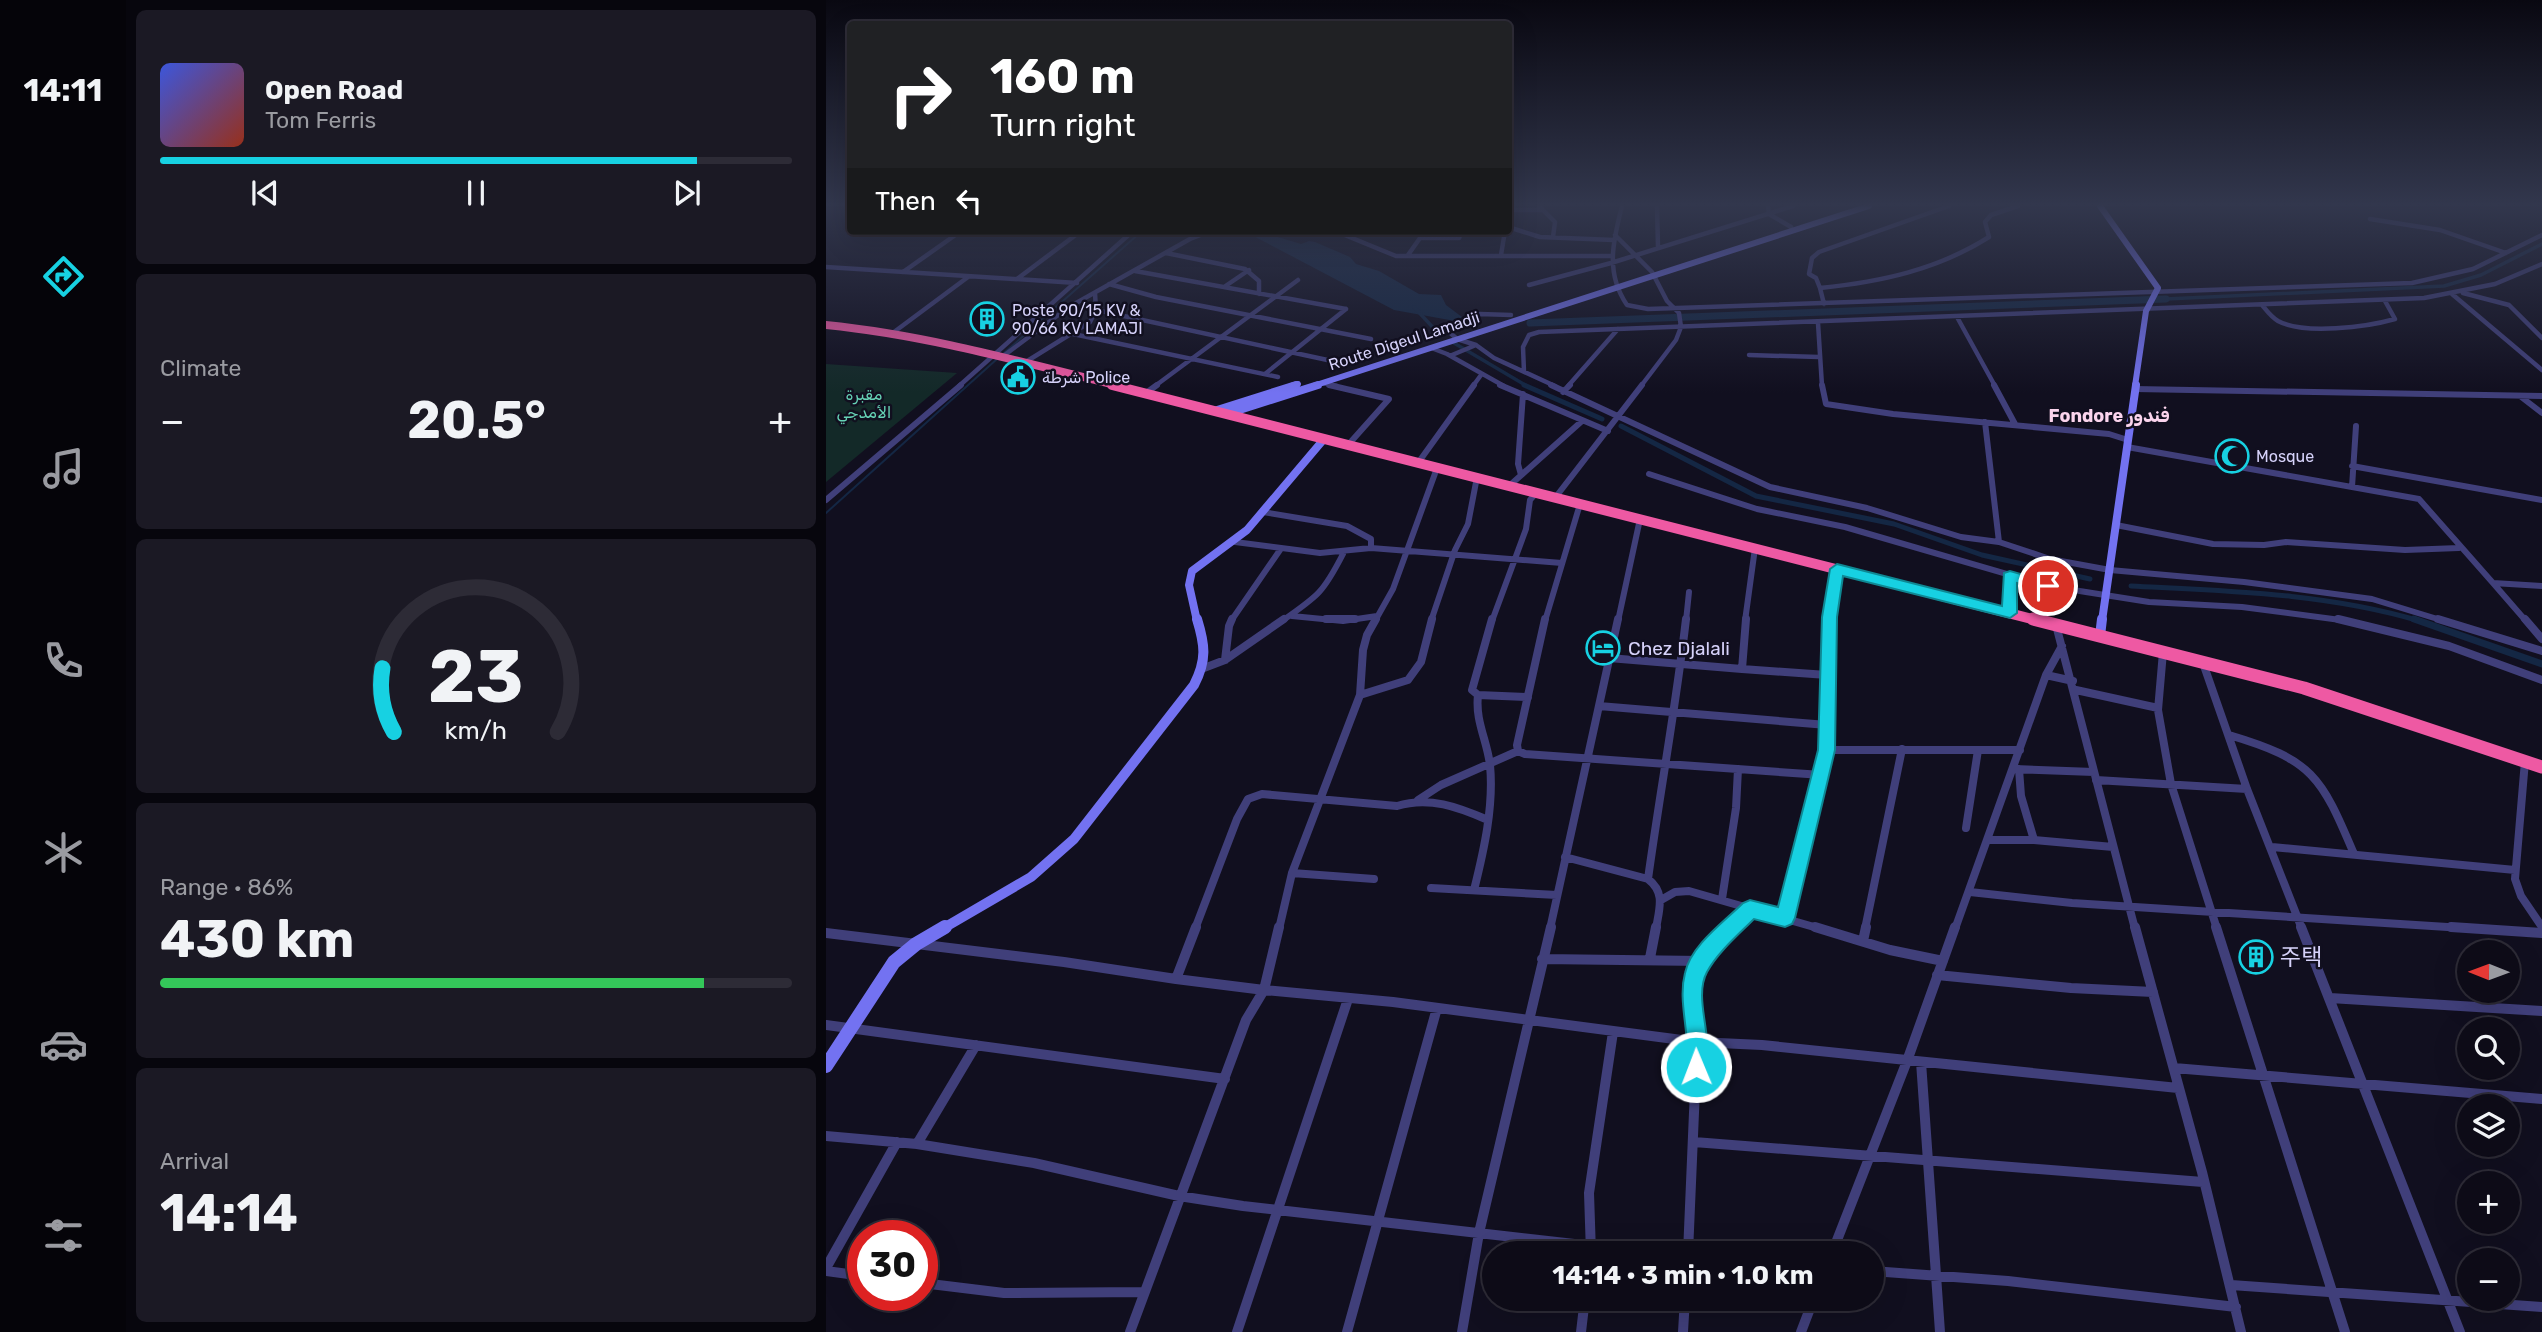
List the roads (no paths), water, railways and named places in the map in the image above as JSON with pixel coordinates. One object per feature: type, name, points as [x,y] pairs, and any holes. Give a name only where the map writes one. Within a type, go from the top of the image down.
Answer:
[{"type":"highway","points":[[826,325],[894,332],[997,356],[2304,688],[2542,767]]},
{"type":"main road","name":"Route Digeul Lamadji","points":[[1653,274],[1670,268]]},
{"type":"main road","name":"Route Digeul Lamadji","points":[[1214,411],[1511,315],[1672,268]]},
{"type":"main road","points":[[2100,636],[2147,308],[2158,288],[2144,268]]},
{"type":"main road","name":"Route Digeul Lamadji","points":[[1227,414],[1615,285]]},
{"type":"main road","points":[[826,1066],[894,962],[916,944],[1031,877],[1074,839],[1203,668],[1207,651],[1205,637],[1195,618],[1190,575],[1199,565],[1235,542],[1264,512],[1324,439]]},
{"type":"street","points":[[844,268],[1077,283]]},
{"type":"street","points":[[902,272],[908,268]]},
{"type":"street","points":[[1017,279],[1031,268]]},
{"type":"street","points":[[997,356],[1093,268]]},
{"type":"street","points":[[826,500],[988,362],[1048,321],[1140,268]]},
{"type":"street","points":[[1240,268],[1249,270],[1259,281],[1259,294]]},
{"type":"street","points":[[1529,285],[1592,268]]},
{"type":"street","points":[[1612,268],[1615,285],[1623,301],[1633,308],[1675,310],[2412,283],[2458,274],[2471,268]]},
{"type":"street","points":[[1555,498],[1676,340],[1680,321],[1648,268]]},
{"type":"street","points":[[1810,268],[1809,274],[1817,279],[1824,304]]},
{"type":"street","points":[[1820,288],[1887,279],[1919,268]]},
{"type":"street","points":[[1524,372],[1523,347],[1528,335],[1618,330],[1680,321],[1818,323],[2147,308],[2385,301],[2461,292],[2495,284],[2532,268]]},
{"type":"street","points":[[1224,287],[1249,270]]},
{"type":"street","points":[[1135,271],[1346,309],[1265,374]]},
{"type":"street","points":[[894,332],[968,277]]},
{"type":"street","points":[[1146,393],[1298,280]]},
{"type":"street","points":[[1108,285],[1248,316],[1371,339]]},
{"type":"street","points":[[2461,292],[2509,305],[2542,338]]},
{"type":"street","points":[[1024,363],[1090,322],[1096,310],[1095,293]]},
{"type":"street","points":[[2452,294],[2542,370]]},
{"type":"street","points":[[2262,305],[2274,318],[2286,324],[2350,326],[2395,319],[2385,301]]},
{"type":"street","points":[[1096,310],[1346,364]]},
{"type":"street","points":[[1511,315],[1480,314],[1447,330],[1457,340],[1476,345],[1493,358],[1762,485],[1867,508],[1961,537],[1999,542],[2050,559],[2110,570],[2244,582],[2372,599],[2542,651]]},
{"type":"street","points":[[1957,317],[2015,424]]},
{"type":"street","points":[[1818,323],[1825,404],[1893,414],[2109,434],[2127,444],[2422,500],[2459,548],[2539,631],[2542,639]]},
{"type":"street","points":[[1563,392],[1618,330]]},
{"type":"street","points":[[1073,334],[1278,377]]},
{"type":"street","points":[[1452,355],[1476,345]]},
{"type":"street","points":[[1434,349],[1452,355],[1481,375],[1608,431]]},
{"type":"street","points":[[1749,355],[1819,357]]},
{"type":"street","points":[[1418,463],[1481,375]]},
{"type":"street","points":[[1323,383],[1389,399],[1349,445]]},
{"type":"street","points":[[2135,389],[2542,396]]},
{"type":"street","points":[[1521,475],[1518,464],[1523,394]]},
{"type":"street","points":[[2519,396],[2542,412]]},
{"type":"street","points":[[1509,486],[1582,421]]},
{"type":"street","points":[[1984,422],[1999,542]]},
{"type":"street","points":[[2352,487],[2356,426]]},
{"type":"street","points":[[2352,466],[2542,500]]},
{"type":"street","points":[[1130,1332],[1246,1020],[1264,990],[1292,873],[1360,695],[1363,650],[1377,616],[1393,589],[1437,468]]},
{"type":"street","points":[[1649,474],[1757,509],[1845,527],[2010,576],[2106,597],[2301,613],[2365,624],[2449,646],[2542,680]]},
{"type":"street","points":[[1360,695],[1408,680],[1421,662],[1429,627],[1468,524],[1477,477]]},
{"type":"street","points":[[1528,697],[1478,695],[1472,690],[1513,559],[1526,528],[1532,506],[1530,500],[1536,493]]},
{"type":"street","points":[[1518,751],[1548,607],[1580,504]]},
{"type":"street","points":[[1264,512],[1348,526],[1371,539],[1371,548]]},
{"type":"street","points":[[1462,1332],[1479,1233],[1529,1022],[1640,519]]},
{"type":"street","points":[[2116,525],[2213,544],[2264,545],[2286,541],[2405,550],[2459,548]]},
{"type":"street","points":[[1235,542],[1280,550],[1343,554],[1371,548],[1563,563]]},
{"type":"street","points":[[1742,669],[1746,599],[1755,548]]},
{"type":"street","points":[[1225,660],[1229,626],[1238,608],[1280,550]]},
{"type":"street","points":[[1203,668],[1225,660],[1291,615],[1326,587],[1343,554]]},
{"type":"street","points":[[1785,918],[1826,750],[1830,598],[1837,569]]},
{"type":"street","points":[[2010,576],[2010,613]]},
{"type":"street","points":[[2493,583],[2542,586]]},
{"type":"street","points":[[1648,879],[1664,765],[1675,712],[1689,592]]},
{"type":"street","points":[[1291,615],[1330,621],[1377,616]]},
{"type":"street","points":[[2056,625],[2075,686],[2113,847],[2174,1068],[2241,1332]]},
{"type":"street","points":[[1837,1241],[1908,1061],[1942,961],[2017,769],[2020,750],[2046,675],[2063,646]]},
{"type":"street","points":[[2163,652],[2158,708],[2171,784],[2345,1332]]},
{"type":"street","points":[[1609,658],[1828,675]]},
{"type":"street","points":[[2203,662],[2247,789],[2460,1332]]},
{"type":"street","points":[[2046,675],[2075,686],[2158,708]]},
{"type":"street","points":[[1474,890],[1488,836],[1490,765],[1476,722],[1478,695]]},
{"type":"street","points":[[1599,706],[1827,725]]},
{"type":"street","points":[[2229,735],[2290,759],[2314,776],[2329,799],[2354,854]]},
{"type":"street","points":[[1826,750],[2020,750]]},
{"type":"street","points":[[1863,941],[1902,750]]},
{"type":"street","points":[[1966,828],[1978,750]]},
{"type":"street","points":[[1176,979],[1237,819],[1248,799],[1262,794],[1397,806],[1419,800],[1445,784],[1518,751],[1586,760],[1822,775]]},
{"type":"street","points":[[2525,761],[2515,870],[2516,888],[2542,927]]},
{"type":"street","points":[[1722,899],[1737,808],[1738,769]]},
{"type":"street","points":[[2017,769],[2247,789]]},
{"type":"street","points":[[2017,769],[2021,796],[2034,840]]},
{"type":"street","points":[[1419,800],[1460,808],[1488,820]]},
{"type":"street","points":[[1988,840],[2034,840],[2113,847]]},
{"type":"street","points":[[2272,847],[2515,870]]},
{"type":"street","points":[[1565,857],[1648,879],[1657,886],[1661,900],[1650,958]]},
{"type":"street","points":[[1292,873],[1374,879]]},
{"type":"street","points":[[1431,888],[1557,895]]},
{"type":"street","points":[[1661,900],[1675,892],[1689,891],[1942,961]]},
{"type":"street","points":[[1970,892],[1998,897],[2129,907],[2212,910],[2542,933]]},
{"type":"street","points":[[1689,1241],[1697,1042],[1693,994],[1695,972],[1750,909]]},
{"type":"street","points":[[826,933],[1064,962],[1176,979],[1393,1002],[1697,1042],[1762,1045],[2178,1088]]},
{"type":"street","points":[[1542,959],[1650,958],[1702,961]]},
{"type":"street","points":[[1937,975],[2071,988],[2153,992]]},
{"type":"street","points":[[2330,998],[2542,1011]]},
{"type":"street","points":[[1237,1332],[1348,999]]},
{"type":"street","points":[[1347,1332],[1437,1008]]},
{"type":"street","points":[[826,1025],[1225,1079]]},
{"type":"street","points":[[1591,1241],[1590,1193],[1613,1032]]},
{"type":"street","points":[[918,1144],[975,1045]]},
{"type":"street","points":[[1922,1062],[1926,1160],[1940,1332]]},
{"type":"street","points":[[2174,1068],[2542,1098]]},
{"type":"street","points":[[826,1136],[918,1144],[1034,1163],[1179,1196],[1278,1211],[1532,1241]]},
{"type":"street","points":[[847,1273],[826,1269],[897,1142]]},
{"type":"street","points":[[1694,1142],[2203,1182]]},
{"type":"street","points":[[1884,1272],[2008,1281],[2236,1307]]},
{"type":"street","points":[[938,1285],[1004,1293],[1144,1292]]},
{"type":"street","points":[[2231,1285],[2542,1307]]},
{"type":"street","points":[[1581,1332],[1583,1311]]},
{"type":"street","points":[[1683,1332],[1684,1311]]},
{"type":"street","points":[[1801,1332],[1809,1311]]},
{"type":"water","points":[[1315,268],[1370,268],[1379,271],[1419,294],[1441,295],[1446,305],[1462,317],[1455,321],[1394,310]]},
{"type":"waterway","points":[[1003,354],[1100,268]]},
{"type":"waterway","points":[[2166,299],[2444,286],[2494,268]]},
{"type":"waterway","points":[[1530,323],[2166,299]]},
{"type":"waterway","points":[[1414,307],[1438,333]]},
{"type":"waterway","points":[[1454,343],[1527,386]]},
{"type":"waterway","points":[[826,513],[997,359]]},
{"type":"waterway","points":[[1524,385],[1602,419]]},
{"type":"waterway","points":[[1621,426],[1756,496],[1894,524],[1982,555],[2090,579]]},
{"type":"waterway","points":[[2131,586],[2313,599],[2349,604],[2419,621]]},
{"type":"waterway","points":[[2414,619],[2419,621]]},
{"type":"waterway","points":[[2419,621],[2542,664]]},
{"type":"place","name":"Poste 90/15 KV & 90/66 KV LAMAJI","points":[[987,319]]},
{"type":"place","name":"شرطة Police","points":[[1018,377]]},
{"type":"place","name":"Mosque","points":[[2232,456]]},
{"type":"place","name":"Chez Djalali","points":[[1603,648]]},
{"type":"place","name":"주택","points":[[2256,957]]},
{"type":"district","name":"Fondore فندور","points":[[2109,416]]},
{"type":"park label","name":"مقبرة الأمدجي","points":[[864,403]]}]
